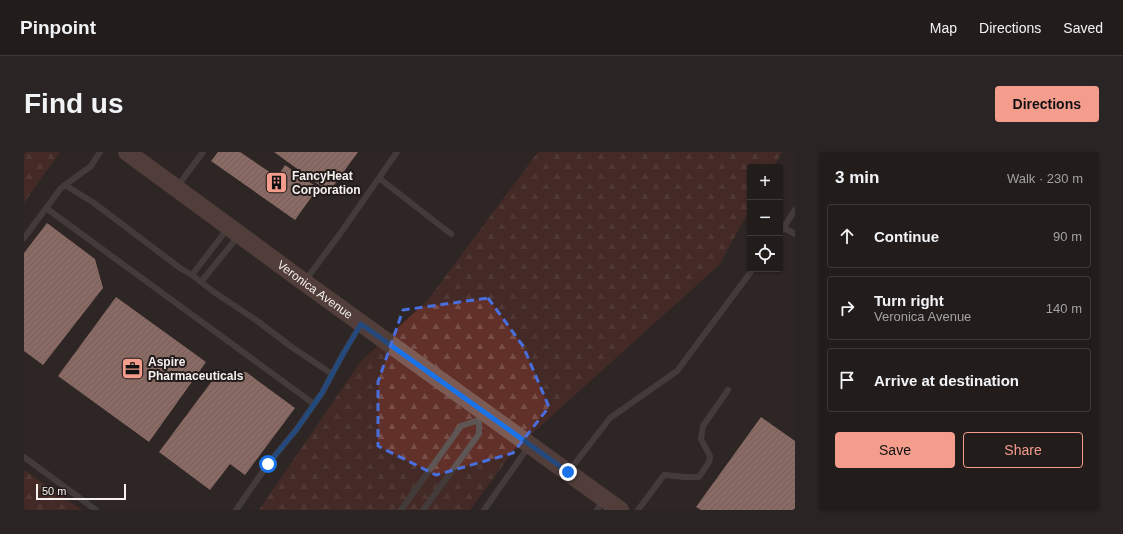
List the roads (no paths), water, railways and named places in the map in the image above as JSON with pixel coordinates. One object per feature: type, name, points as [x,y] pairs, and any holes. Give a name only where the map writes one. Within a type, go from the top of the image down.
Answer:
[{"type":"street","name":"Veronica Avenue","points":[[127,152],[361,324],[482,417],[530,445],[568,472],[600,504],[620,510]]},
{"type":"lane","points":[[24,238],[61,188],[91,166],[100,152]]},
{"type":"lane","points":[[176,188],[203,152]]},
{"type":"lane","points":[[304,282],[342,231],[397,152]]},
{"type":"lane","points":[[379,178],[451,234]]},
{"type":"lane","points":[[65,185],[94,203],[180,268],[332,374]]},
{"type":"lane","points":[[46,208],[314,404]]},
{"type":"lane","points":[[795,210],[784,228],[795,234]]},
{"type":"lane","points":[[192,275],[234,230]]},
{"type":"lane","points":[[201,282],[234,230]]},
{"type":"lane","points":[[568,472],[610,418],[677,371],[752,272]]},
{"type":"lane","points":[[236,510],[268,464],[296,430],[322,393],[361,324]]},
{"type":"lane","points":[[638,510],[664,475],[699,477],[709,462],[710,456],[701,439],[702,426],[728,390]]},
{"type":"lane","points":[[401,510],[462,426],[482,417]]},
{"type":"lane","points":[[423,510],[479,434],[482,417]]},
{"type":"lane","points":[[484,510],[530,445]]},
{"type":"lane","points":[[24,457],[96,510]]},
{"type":"place","name":"FancyHeat Corporation","points":[[276,183]]},
{"type":"place","name":"Aspire Pharmaceuticals","points":[[132,369]]}]
